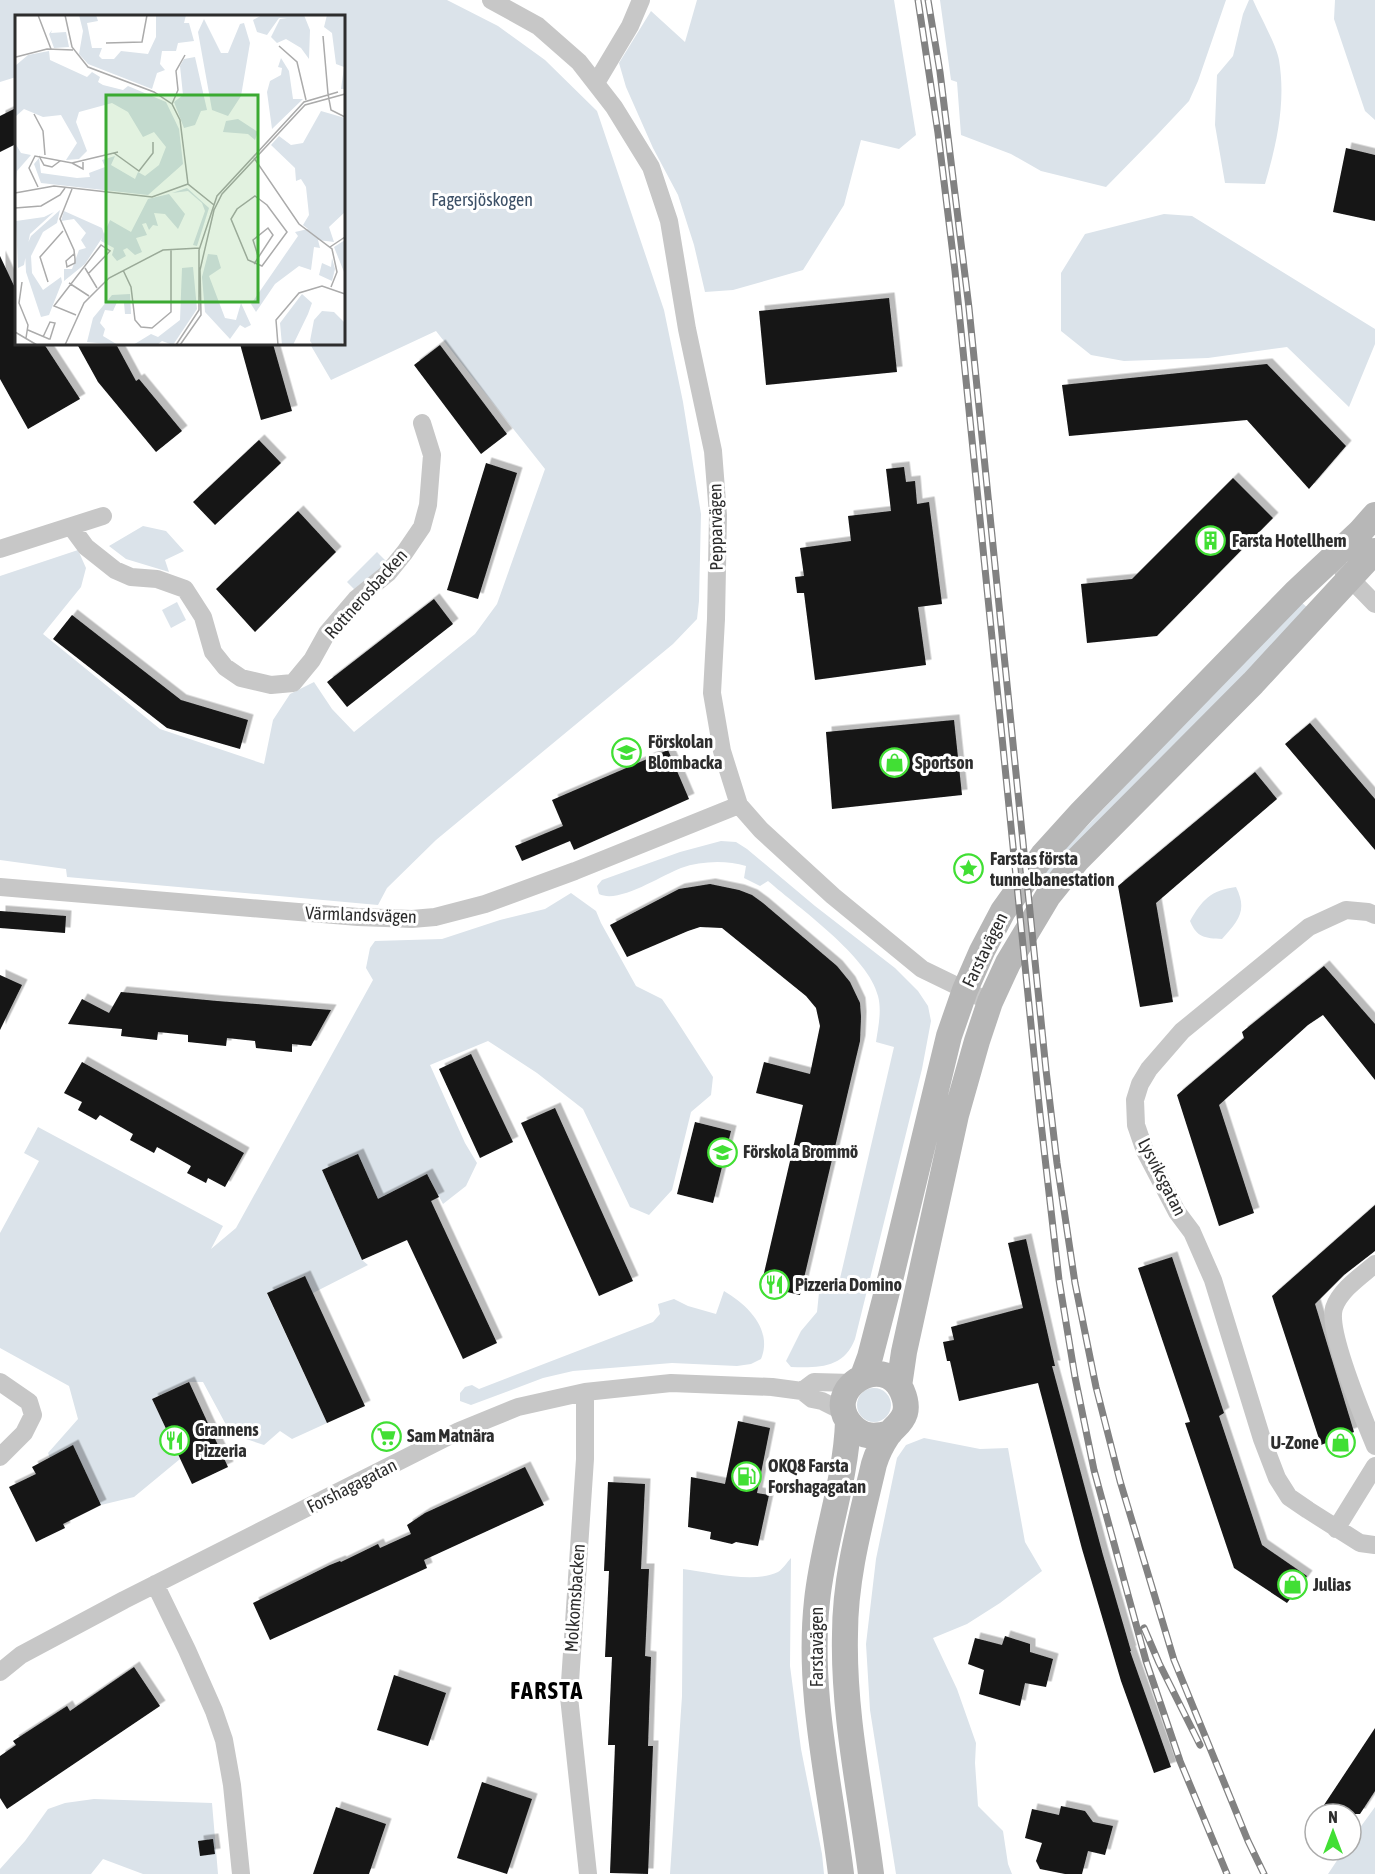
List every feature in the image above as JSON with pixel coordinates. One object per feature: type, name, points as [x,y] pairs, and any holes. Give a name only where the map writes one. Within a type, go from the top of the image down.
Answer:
[{"type":"street","name":"Pepparvägen","points":[[491,0],[538,26],[579,62],[596,83],[614,106],[651,167],[669,221],[687,329],[714,451],[718,515],[712,693],[722,751],[739,805],[761,830],[832,896],[913,961],[933,976],[990,1002]]},
{"type":"street","points":[[596,83],[630,26],[641,0]]},
{"type":"street","name":"Rottnerosbacken","points":[[72,528],[86,548],[115,570],[132,577],[157,579],[185,590],[203,617],[213,651],[225,666],[241,678],[271,685],[293,683],[312,660],[327,633],[356,600],[388,573],[422,527],[428,505],[432,455],[422,423]]},
{"type":"street","name":"Farstavägen","points":[[871,1874],[846,1687],[844,1633],[849,1582],[876,1456],[905,1413],[905,1399],[899,1386],[904,1352],[956,1115],[976,1041],[990,1002],[1008,963],[1048,896],[1077,860],[1253,683],[1340,569],[1375,515]]},
{"type":"street","points":[[0,549],[72,528],[103,516]]},
{"type":"street","name":"Farstavägen","points":[[841,1874],[818,1706],[815,1643],[816,1603],[822,1564],[847,1449],[845,1394],[858,1379],[873,1346],[949,1036],[965,990],[1003,911],[1043,855],[1295,593],[1375,551]]},
{"type":"street","points":[[1340,569],[1375,604]]},
{"type":"street","name":"Värmlandsvägen","points":[[0,887],[345,916],[412,919],[435,917],[485,904],[537,886],[739,805]]},
{"type":"street","name":"Lysviksgatan","points":[[1375,915],[1346,910],[1309,927],[1182,1031],[1149,1069],[1140,1084],[1136,1100],[1136,1125],[1145,1151],[1177,1212],[1192,1232],[1208,1270],[1277,1478],[1289,1497],[1360,1543],[1375,1545]]},
{"type":"street","points":[[1375,1264],[1346,1290],[1334,1309],[1335,1331],[1356,1400],[1375,1446]]},
{"type":"street","points":[[858,1379],[880,1375],[891,1378],[899,1386]]},
{"type":"street","name":"Forshagagatan","points":[[802,1390],[814,1382],[858,1379]]},
{"type":"street","points":[[0,1382],[29,1402],[33,1414],[24,1432],[0,1457]]},
{"type":"street","name":"Forshagagatan","points":[[0,1672],[21,1655],[155,1584],[459,1431],[518,1407],[585,1392],[671,1383],[802,1390],[812,1399],[822,1401],[846,1417]]},
{"type":"street","name":"Molkomsbacken","points":[[585,1392],[585,1459],[569,1697],[588,1874]]},
{"type":"street","points":[[846,1417],[856,1430],[866,1436],[878,1437],[890,1433]]},
{"type":"street","points":[[1336,1529],[1375,1466]]},
{"type":"street","points":[[155,1584],[214,1711],[224,1740],[232,1785],[241,1874]]},
{"type":"green space","name":"Fagersjöskogen","points":[[0,0],[447,0],[498,26],[545,60],[597,111],[664,310],[683,402],[701,514],[697,619],[673,644],[436,840],[387,888],[378,905],[67,877],[66,869],[0,860],[0,576],[78,550],[86,568],[81,587],[43,634],[160,729],[264,764],[273,720],[290,694],[314,682],[332,709],[354,732],[475,634],[497,604],[545,469],[436,331],[331,380],[311,345],[345,345],[345,15],[15,15],[15,77],[0,82]]},
{"type":"green space","points":[[697,0],[894,0],[916,135],[899,149],[861,140],[844,205],[803,270],[733,290],[705,292],[694,245],[678,195],[653,148],[626,87],[619,63],[651,11],[685,42]]},
{"type":"green space","points":[[940,0],[1226,0],[1189,101],[1106,187],[1041,171],[1011,154],[961,135],[957,82],[951,80]]},
{"type":"green space","points":[[1249,0],[1253,0],[1275,46],[1281,76],[1279,122],[1265,184],[1225,183],[1215,125],[1217,75],[1233,56],[1243,14]]},
{"type":"green space","points":[[1335,0],[1375,0],[1375,120],[1365,111],[1334,19]]},
{"type":"green space","points":[[1164,214],[1192,216],[1375,329],[1375,344],[1349,407],[1287,347],[1208,358],[1124,361],[1091,355],[1061,331],[1061,273],[1085,234]]},
{"type":"green space","points":[[143,526],[166,531],[184,551],[165,560],[169,572],[126,559],[109,546]]},
{"type":"green space","points":[[377,552],[389,564],[359,594],[347,582]]},
{"type":"green space","points":[[1300,601],[1309,609],[1039,889],[1037,879]]},
{"type":"green space","points":[[177,602],[186,620],[171,628],[162,610]]},
{"type":"green space","points":[[721,841],[736,842],[747,849],[815,906],[895,968],[918,991],[928,1006],[931,1021],[922,1069],[855,1339],[844,1356],[821,1366],[791,1367],[786,1361],[801,1331],[817,1312],[820,1283],[838,1287],[894,1047],[876,1042],[880,1008],[878,996],[872,981],[861,965],[831,934],[768,881],[760,886],[744,878],[746,866],[722,862],[697,864],[681,868],[628,892],[607,896],[599,894],[597,886],[602,880],[680,852]]},
{"type":"green space","points":[[1236,887],[1240,895],[1241,909],[1233,927],[1222,939],[1199,934],[1190,921],[1199,907],[1208,897],[1227,888]]},
{"type":"green space","points":[[571,893],[596,911],[636,986],[662,999],[713,1077],[711,1095],[691,1112],[672,1190],[649,1215],[630,1207],[583,1109],[537,1073],[488,1041],[430,1065],[465,1143],[477,1163],[466,1186],[443,1204],[427,1174],[399,1188],[390,1225],[358,1155],[322,1170],[362,1260],[368,1265],[313,1293],[304,1276],[267,1294],[327,1423],[292,1439],[280,1431],[264,1445],[231,1434],[203,1382],[188,1382],[152,1399],[180,1459],[134,1497],[101,1505],[73,1446],[50,1458],[48,1453],[78,1419],[69,1386],[0,1348],[0,1233],[39,1161],[24,1153],[38,1127],[223,1226],[211,1249],[236,1228],[373,980],[366,968],[370,948],[375,941],[442,939],[500,920],[545,909]]},
{"type":"green space","points":[[724,1291],[742,1303],[761,1328],[764,1348],[761,1359],[751,1364],[737,1366],[672,1363],[573,1371],[543,1378],[471,1405],[460,1401],[460,1393],[465,1387],[472,1385],[479,1389],[653,1322],[660,1314],[658,1304],[674,1299],[688,1306],[716,1314]]},
{"type":"green space","points":[[874,1388],[886,1393],[891,1405],[886,1417],[874,1422],[862,1417],[857,1405],[862,1393]]},
{"type":"green space","points":[[924,1438],[980,1449],[1008,1448],[1025,1542],[1042,1571],[1000,1603],[967,1624],[933,1638],[957,1689],[976,1743],[978,1806],[1003,1831],[1008,1864],[1012,1874],[896,1874],[870,1710],[866,1644],[876,1559],[897,1458],[906,1445]]},
{"type":"green space","points":[[791,1558],[790,1666],[801,1749],[824,1874],[670,1874],[682,1696],[683,1569],[731,1576],[757,1577],[778,1572]]},
{"type":"green space","points":[[94,1799],[212,1803],[218,1874],[143,1874],[103,1859],[91,1874],[0,1874],[0,1869],[25,1841],[48,1809],[65,1803]]},
{"type":"green space","points":[[1375,1807],[1375,1874],[1328,1874],[1336,1862],[1363,1862],[1363,1824]]},
{"type":"building","points":[[15,108],[15,144],[0,152],[0,116]]},
{"type":"building","points":[[1346,148],[1375,155],[1375,221],[1333,212]]},
{"type":"building","points":[[0,256],[15,288],[15,345],[45,345],[80,399],[28,429],[0,379]]},
{"type":"building","points":[[889,298],[897,372],[766,385],[759,311]]},
{"type":"building","points":[[78,345],[117,345],[136,381],[139,379],[182,431],[156,452],[98,382]]},
{"type":"building","points":[[240,345],[273,345],[292,411],[261,420]]},
{"type":"building","points":[[440,345],[507,434],[481,454],[414,365]]},
{"type":"building","points":[[1267,364],[1346,446],[1309,489],[1247,420],[1069,436],[1062,385]]},
{"type":"building","points":[[259,440],[281,463],[215,525],[193,502]]},
{"type":"building","points":[[486,463],[517,473],[478,599],[447,590]]},
{"type":"building","points":[[904,467],[906,482],[915,481],[917,504],[929,502],[942,604],[918,607],[926,665],[815,680],[804,593],[797,593],[795,577],[804,576],[800,548],[851,541],[848,516],[891,511],[886,469]]},
{"type":"building","name":"Farsta Hotellhem","points":[[1233,478],[1273,518],[1157,636],[1087,643],[1081,584],[1132,579]]},
{"type":"building","points":[[298,511],[336,552],[255,632],[216,589]]},
{"type":"building","points":[[434,599],[453,624],[347,707],[327,682]]},
{"type":"building","points":[[72,615],[181,700],[248,720],[240,749],[167,728],[53,639]]},
{"type":"building","name":"Sportson","points":[[954,720],[962,795],[832,809],[826,732]]},
{"type":"building","points":[[1310,723],[1375,799],[1375,850],[1285,744]]},
{"type":"building","points":[[668,750],[689,799],[574,850],[570,841],[522,861],[515,846],[563,826],[552,800]]},
{"type":"building","points":[[1255,772],[1277,799],[1156,903],[1173,1002],[1140,1007],[1118,886]]},
{"type":"building","points":[[710,884],[739,890],[763,903],[837,966],[850,982],[860,1003],[860,1041],[800,1295],[761,1286],[803,1105],[756,1093],[764,1062],[810,1074],[820,1026],[816,1008],[806,996],[722,928],[700,927],[627,957],[610,925],[679,889]]},
{"type":"building","points":[[0,911],[66,916],[65,933],[0,928]]},
{"type":"building","points":[[1324,966],[1375,1024],[1375,1080],[1323,1015],[1308,1025],[1219,1105],[1254,1213],[1219,1226],[1177,1095],[1244,1038],[1242,1032]]},
{"type":"building","points":[[0,975],[22,985],[0,1030]]},
{"type":"building","points":[[121,992],[331,1010],[311,1046],[292,1044],[292,1052],[256,1048],[255,1041],[227,1038],[226,1046],[188,1042],[188,1035],[158,1032],[157,1040],[121,1036],[122,1029],[68,1024],[82,999],[109,1013]]},
{"type":"building","points":[[471,1054],[513,1142],[480,1158],[439,1069]]},
{"type":"building","points":[[82,1062],[244,1153],[225,1187],[208,1178],[206,1183],[187,1173],[191,1166],[157,1147],[154,1153],[130,1140],[133,1134],[100,1115],[96,1120],[78,1110],[82,1102],[64,1093]]},
{"type":"building","points":[[555,1108],[633,1281],[599,1296],[521,1123]]},
{"type":"building","points":[[695,1122],[731,1131],[713,1203],[677,1194]]},
{"type":"building","points":[[358,1154],[378,1199],[427,1174],[439,1197],[431,1201],[497,1343],[463,1359],[407,1240],[362,1260],[322,1170]]},
{"type":"building","points":[[1375,1205],[1375,1251],[1344,1275],[1315,1304],[1354,1432],[1321,1445],[1272,1296]]},
{"type":"building","points":[[1026,1239],[1055,1366],[1052,1366],[1103,1555],[1130,1651],[1171,1767],[1154,1773],[1121,1681],[1082,1549],[1038,1383],[959,1401],[950,1361],[947,1361],[943,1342],[954,1340],[951,1327],[1023,1308],[1008,1243]]},
{"type":"building","points":[[1172,1257],[1224,1413],[1219,1416],[1262,1545],[1307,1576],[1287,1603],[1234,1568],[1185,1423],[1190,1422],[1138,1268]]},
{"type":"building","points":[[305,1276],[365,1406],[327,1423],[267,1293]]},
{"type":"building","points":[[189,1382],[228,1467],[192,1484],[152,1399]]},
{"type":"building","points":[[738,1421],[770,1428],[757,1493],[769,1495],[758,1546],[710,1539],[711,1532],[688,1527],[691,1477],[725,1484]]},
{"type":"building","points":[[73,1445],[101,1505],[63,1524],[65,1528],[36,1542],[9,1487],[36,1474],[32,1467]]},
{"type":"building","points":[[525,1467],[544,1505],[424,1560],[427,1568],[270,1640],[253,1603],[378,1544],[380,1548],[411,1534],[407,1525],[425,1513]]},
{"type":"building","points":[[608,1482],[645,1484],[641,1569],[649,1569],[645,1656],[651,1657],[648,1746],[653,1746],[648,1874],[610,1873],[615,1745],[608,1745],[612,1657],[605,1657],[609,1571],[604,1571]]},
{"type":"building","points":[[1005,1636],[1030,1644],[1030,1652],[1053,1659],[1046,1687],[1025,1683],[1020,1706],[979,1694],[984,1670],[968,1664],[975,1638],[1002,1645]]},
{"type":"building","points":[[134,1667],[160,1706],[7,1809],[0,1798],[0,1756],[16,1745],[13,1741],[67,1706],[70,1711]]},
{"type":"building","points":[[394,1675],[446,1693],[428,1746],[377,1730]]},
{"type":"building","points":[[1375,1728],[1375,1791],[1363,1809],[1363,1802],[1326,1802]]},
{"type":"building","points":[[482,1782],[532,1799],[507,1874],[457,1858]]},
{"type":"building","points":[[1061,1806],[1085,1811],[1093,1822],[1113,1826],[1105,1855],[1088,1851],[1082,1874],[1065,1874],[1040,1869],[1036,1861],[1042,1843],[1025,1838],[1032,1809],[1059,1815]]},
{"type":"building","points":[[336,1807],[386,1824],[369,1874],[313,1874]]},
{"type":"building","points":[[213,1839],[215,1854],[200,1856],[198,1841]]},
{"type":"railway","points":[[918,0],[938,133],[955,271],[1040,1114],[1059,1280],[1075,1377],[1094,1470],[1146,1661],[1180,1761],[1227,1874]]},
{"type":"railway","points":[[928,0],[940,72],[969,308],[1046,1070],[1075,1283],[1096,1387],[1120,1481],[1174,1660],[1248,1841],[1264,1874]]},
{"type":"railway","points":[[1144,1628],[1200,1745]]},
{"type":"place","name":"Farsta Hotellhem","points":[[1211,541]]},
{"type":"place","name":"Förskolan Blombacka","points":[[627,752]]},
{"type":"place","name":"Sportson","points":[[894,763]]},
{"type":"place","name":"Farstas första tunnelbanestation","points":[[969,869]]},
{"type":"place","name":"Förskola Brommö","points":[[722,1152]]},
{"type":"place","name":"Pizzeria Domino","points":[[774,1285]]},
{"type":"place","name":"Sam Matnära","points":[[386,1436]]},
{"type":"place","name":"Grannens Pizzeria","points":[[174,1440]]},
{"type":"place","name":"U-Zone","points":[[1340,1443]]},
{"type":"place","name":"OKQ8 Farsta Forshagagatan","points":[[747,1476]]},
{"type":"place","name":"Julias","points":[[1292,1585]]},
{"type":"district","name":"FARSTA","points":[[547,1691]]}]
